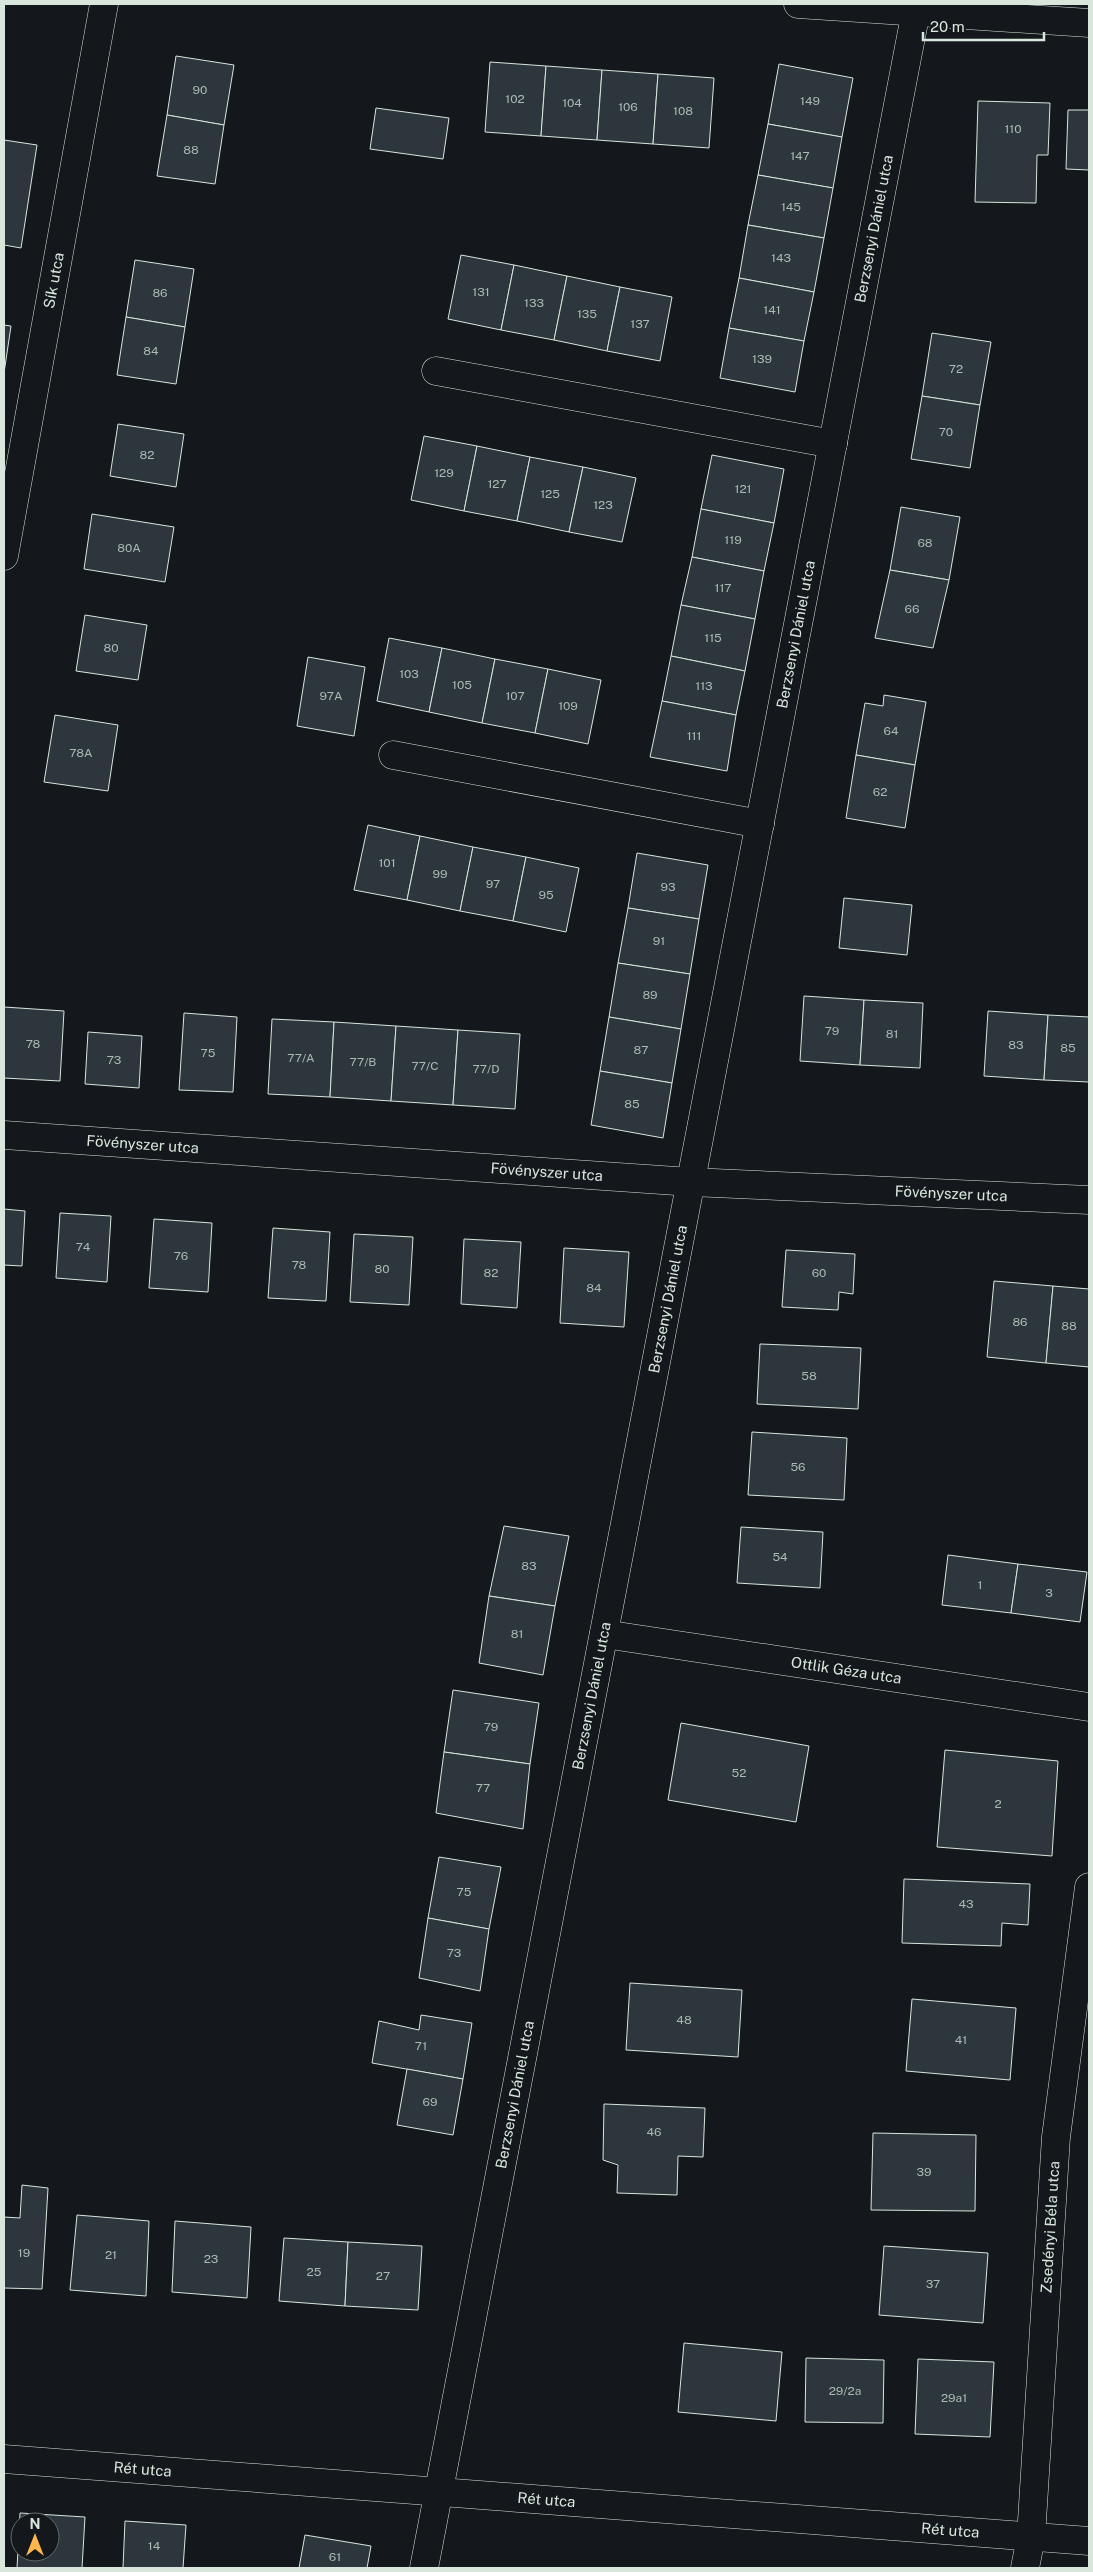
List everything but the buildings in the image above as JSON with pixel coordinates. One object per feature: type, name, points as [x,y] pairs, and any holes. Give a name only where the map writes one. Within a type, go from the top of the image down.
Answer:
[{"type":"street","name":"Sík utca","points":[[4,556],[104,4]]},
{"type":"street","points":[[798,4],[1089,24]]},
{"type":"street","name":"Berzsenyi Dániel utca","points":[[424,2568],[916,11]]},
{"type":"street","points":[[436,371],[833,444]]},
{"type":"street","points":[[392,755],[760,824]]},
{"type":"street","name":"Fövényszer utca","points":[[4,1135],[691,1182],[1089,1200]]},
{"type":"street","name":"Ottlik Géza utca","points":[[604,1634],[1089,1707]]},
{"type":"street","name":"Zsedényi Béla utca","points":[[1025,2568],[1031,2537],[1056,2137],[1089,1887]]},
{"type":"street","name":"Rét utca","points":[[4,2459],[1089,2541]]}]
